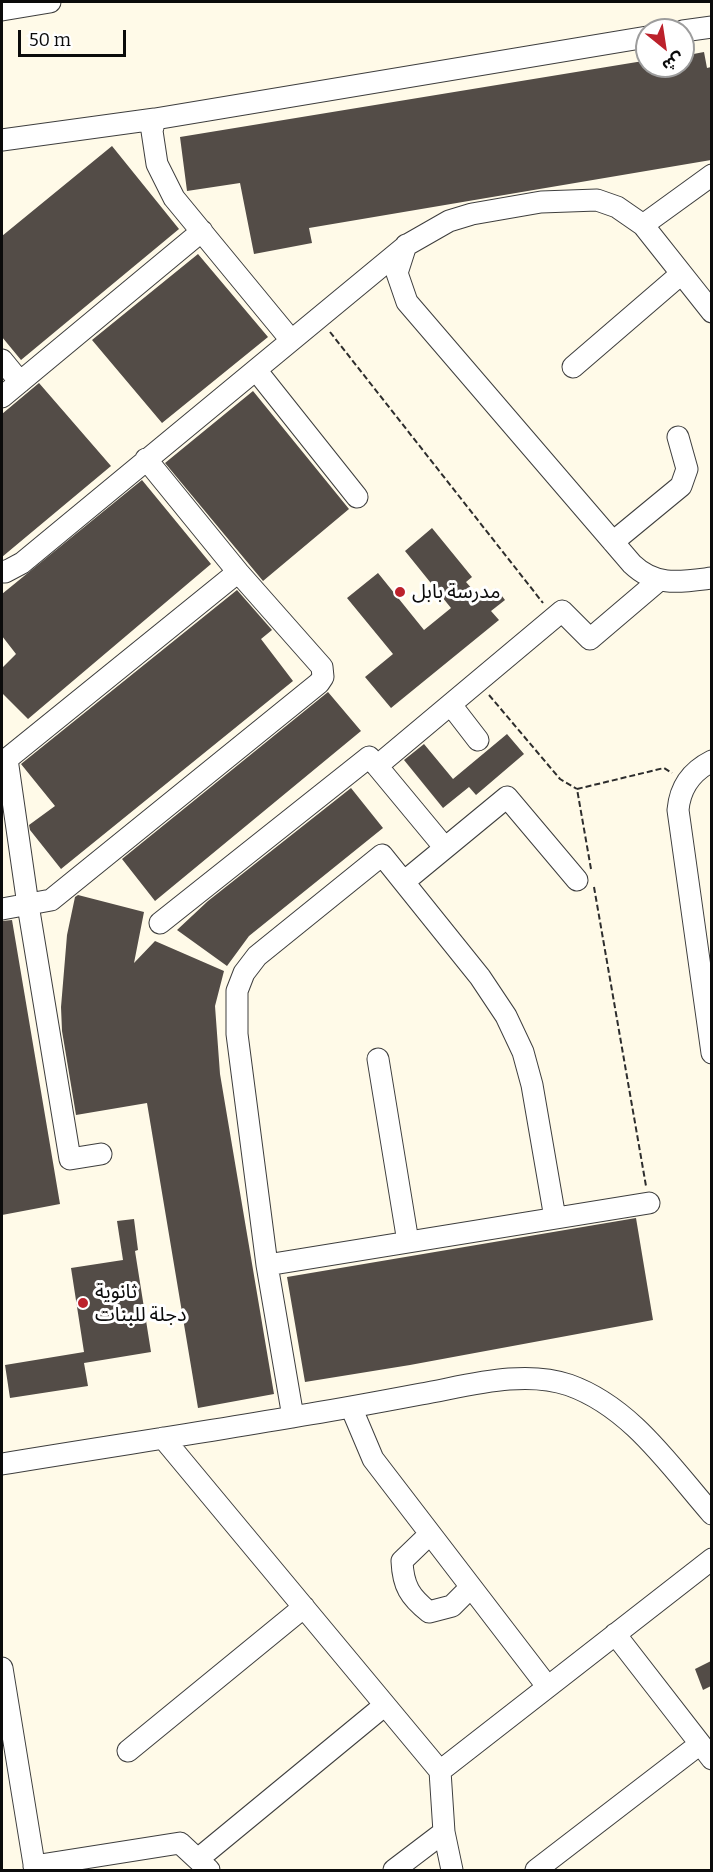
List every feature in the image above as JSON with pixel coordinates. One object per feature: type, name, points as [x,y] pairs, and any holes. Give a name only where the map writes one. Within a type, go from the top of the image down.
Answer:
[{"type":"street","points":[[2,10],[50,2]]},
{"type":"street","points":[[695,29],[711,27]]},
{"type":"street","points":[[2,140],[155,119],[635,39]]},
{"type":"street","points":[[155,119],[152,130],[156,164],[174,198],[291,339]]},
{"type":"street","points":[[643,225],[711,175]]},
{"type":"street","points":[[2,571],[5,572],[22,563],[407,245],[449,221],[471,214],[541,202],[597,200],[617,207],[643,225],[711,312]]},
{"type":"street","points":[[2,397],[202,231]]},
{"type":"street","points":[[407,245],[397,273],[407,302],[642,574],[657,582],[676,583],[711,578]]},
{"type":"street","points":[[573,367],[681,274]]},
{"type":"street","points":[[2,360],[20,382]]},
{"type":"street","points":[[256,370],[357,496]]},
{"type":"street","points":[[613,542],[681,486],[687,469],[678,437]]},
{"type":"street","points":[[2,909],[51,900],[310,691],[323,676],[322,667],[238,572],[146,459]]},
{"type":"street","points":[[101,1154],[70,1159],[4,750],[238,572]]},
{"type":"street","points":[[377,766],[562,611],[591,639],[657,582]]},
{"type":"street","points":[[451,705],[478,740]]},
{"type":"street","points":[[160,923],[369,757],[445,848]]},
{"type":"street","points":[[711,761],[697,770],[686,783],[679,799],[678,820],[711,1053]]},
{"type":"street","points":[[405,881],[507,797],[587,877]]},
{"type":"street","points":[[293,1417],[267,1265],[237,1034],[237,992],[244,973],[257,956],[382,855],[480,977],[506,1016],[523,1052],[532,1085],[555,1218]]},
{"type":"street","points":[[378,1059],[408,1242]]},
{"type":"street","points":[[267,1265],[649,1203]]},
{"type":"street","points":[[2,1464],[500,1381],[533,1379],[567,1385],[600,1400],[625,1418],[711,1514]]},
{"type":"street","points":[[351,1407],[373,1459],[547,1686]]},
{"type":"street","points":[[163,1438],[440,1771],[444,1832],[452,1870]]},
{"type":"street","points":[[430,1534],[402,1561],[402,1579],[411,1598],[429,1612],[452,1606],[471,1587]]},
{"type":"street","points":[[440,1771],[711,1559]]},
{"type":"street","points":[[128,1751],[304,1607]]},
{"type":"street","points":[[536,1870],[706,1752],[615,1634]]},
{"type":"street","points":[[2,1668],[34,1868],[180,1844],[204,1865],[385,1705]]},
{"type":"street","points":[[394,1870],[444,1832]]},
{"type":"path","points":[[318,317],[555,617]]},
{"type":"path","points":[[478,682],[560,779],[577,789],[664,768],[686,783]]},
{"type":"path","points":[[577,789],[587,877],[649,1203]]},
{"type":"building","points":[[704,52],[707,68],[711,67],[711,160],[309,228],[312,243],[254,254],[240,183],[187,191],[180,137],[635,62],[635,78],[695,78],[695,54]]},
{"type":"building","points":[[112,146],[179,229],[21,360],[2,337],[2,236]]},
{"type":"building","points":[[198,254],[268,337],[162,423],[92,340]]},
{"type":"building","points":[[39,383],[111,466],[2,557],[2,414]]},
{"type":"building","points":[[253,391],[349,509],[263,581],[165,463]]},
{"type":"building","points":[[142,480],[211,564],[28,719],[2,693],[2,668],[16,654],[2,636],[2,594]]},
{"type":"building","points":[[432,528],[472,577],[466,582],[481,599],[496,588],[505,600],[491,611],[499,620],[391,708],[365,677],[393,654],[347,598],[378,573],[424,630],[451,608],[405,551]]},
{"type":"building","points":[[237,590],[272,630],[261,639],[293,681],[61,869],[30,830],[29,825],[55,806],[21,764]]},
{"type":"building","points":[[328,692],[361,731],[155,901],[122,859]]},
{"type":"building","points":[[507,734],[524,754],[476,795],[469,787],[443,808],[404,760],[424,744],[453,779]]},
{"type":"building","points":[[351,788],[383,828],[249,936],[227,966],[177,930],[208,901]]},
{"type":"building","points":[[78,895],[144,912],[134,963],[155,941],[224,971],[215,1006],[220,1074],[274,1394],[198,1408],[147,1103],[76,1115],[62,1031],[61,1007],[67,935],[75,897]]},
{"type":"building","points":[[12,920],[60,1204],[2,1215],[2,921]]},
{"type":"building","points":[[636,1218],[653,1320],[305,1382],[287,1277]]},
{"type":"building","points":[[134,1219],[138,1250],[135,1251],[151,1352],[84,1363],[88,1386],[10,1398],[5,1365],[84,1352],[71,1268],[123,1260],[117,1221]]},
{"type":"building","points":[[711,1661],[711,1686],[703,1690],[695,1669]]},
{"type":"place","name":"مدرسة بابل","points":[[400,592]]},
{"type":"place","name":"ثانوية دجلة للبنات","points":[[83,1303]]}]
